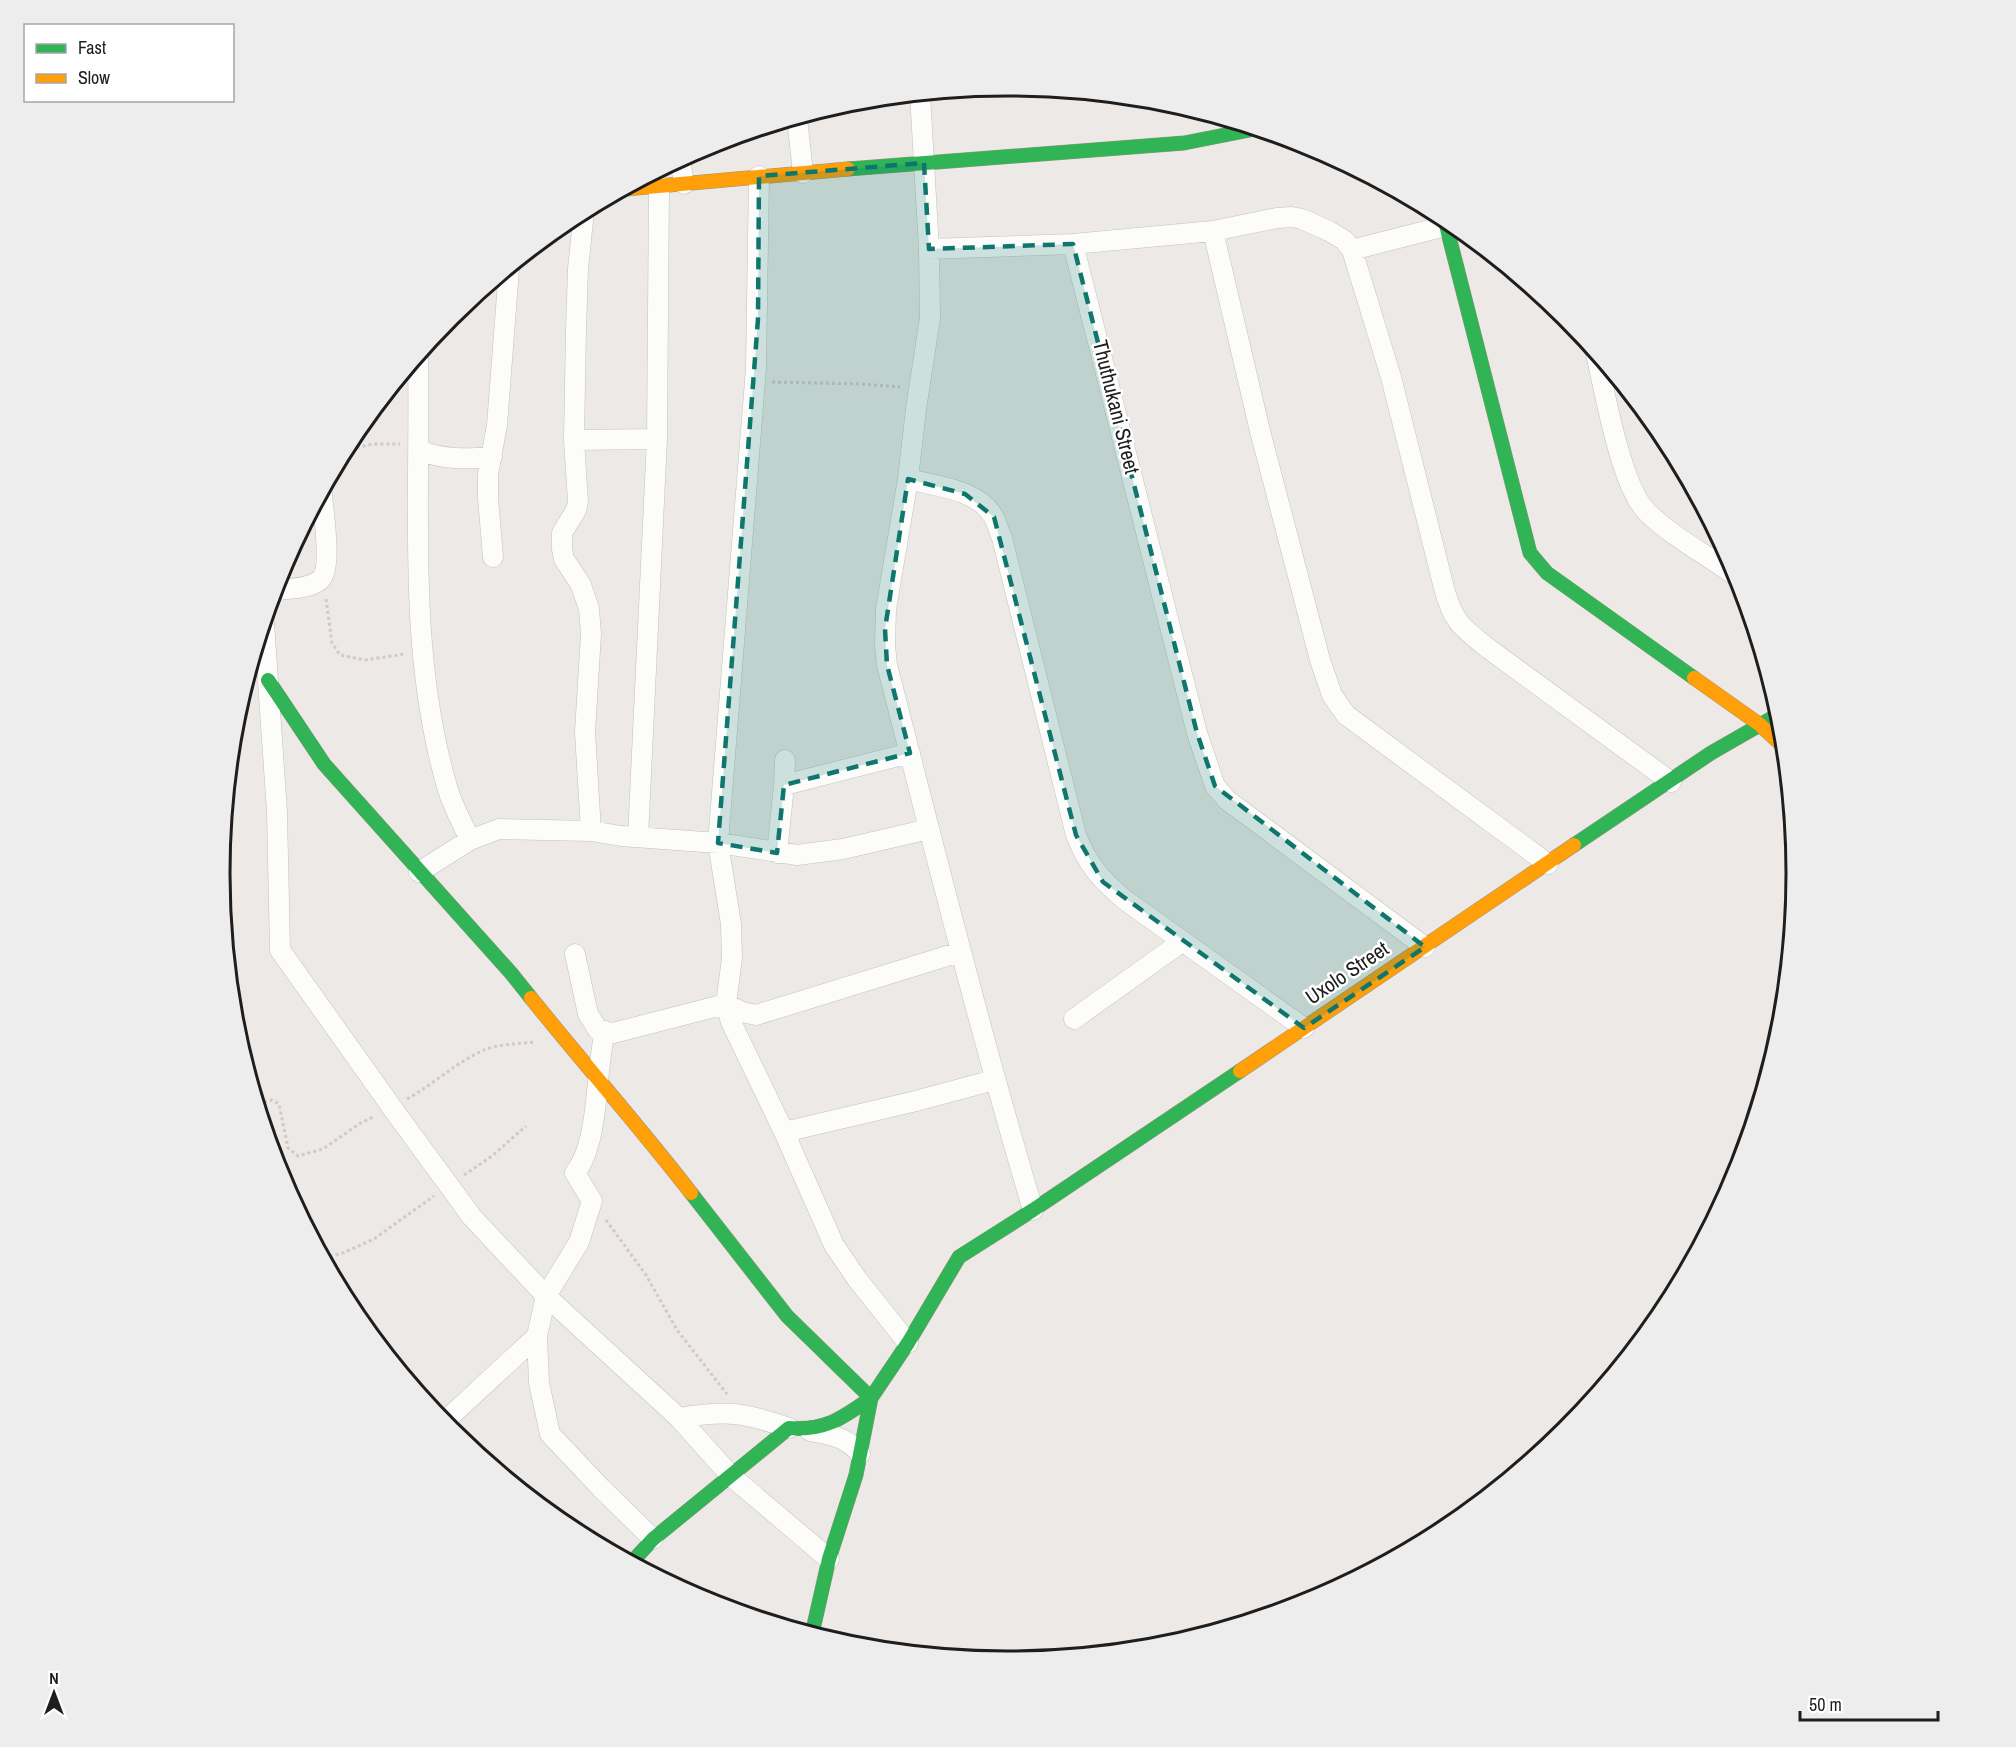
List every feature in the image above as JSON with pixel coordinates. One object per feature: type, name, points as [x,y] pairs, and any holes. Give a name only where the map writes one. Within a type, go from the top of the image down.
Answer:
[{"type":"street","points":[[920,102],[929,249],[930,318],[908,478],[886,609],[885,646],[887,665],[960,952],[994,1080],[1033,1210]]},
{"type":"street","points":[[798,125],[803,173]]},
{"type":"street","points":[[642,188],[759,176],[1184,143],[1241,132]]},
{"type":"street","points":[[681,168],[684,184]]},
{"type":"street","points":[[637,1557],[653,1539],[731,1476],[798,1429],[830,1426],[871,1398],[909,1342],[857,1279],[834,1245],[784,1132],[731,1022],[726,1004],[732,958],[731,924],[718,843],[755,381],[759,176]]},
{"type":"street","points":[[638,837],[657,439],[659,186]]},
{"type":"street","points":[[929,249],[1073,244],[1213,231],[1292,217],[1309,221],[1344,240],[1352,250],[1391,377],[1444,588],[1456,620],[1489,649],[1671,782]]},
{"type":"street","points":[[583,223],[578,269],[574,440],[578,502],[576,510],[562,533],[562,549],[564,559],[581,585],[589,609],[591,634],[585,732],[591,831]]},
{"type":"street","points":[[1352,250],[1438,226]]},
{"type":"street","points":[[1213,231],[1260,431],[1320,660],[1332,695],[1346,715],[1548,864]]},
{"type":"street","points":[[1451,235],[1530,553],[1547,573],[1759,724],[1773,737]]},
{"type":"street","name":"Thuthukani Street","points":[[1073,244],[1197,733],[1215,786],[1227,800],[1425,947]]},
{"type":"street","points":[[494,557],[488,474],[497,425],[508,278]]},
{"type":"street","points":[[418,367],[417,518],[422,651],[434,727],[449,792],[471,840]]},
{"type":"street","points":[[1600,369],[1620,456],[1636,499],[1666,528],[1722,566]]},
{"type":"street","points":[[574,440],[657,439]]},
{"type":"street","points":[[419,450],[431,456],[462,459],[492,457]]},
{"type":"street","points":[[908,478],[965,494],[978,500],[994,517],[1002,538],[1076,835],[1085,857],[1103,882],[1304,1028]]},
{"type":"street","points":[[285,588],[310,585],[319,581],[326,572],[323,508]]},
{"type":"street","points":[[266,645],[277,812],[280,950],[472,1217],[546,1296],[679,1418],[731,1476],[829,1558]]},
{"type":"street","points":[[268,680],[324,764],[419,872],[477,933],[564,1040],[587,1064],[646,1135],[787,1316],[871,1398]]},
{"type":"street","name":"Uxolo Street","points":[[909,1342],[959,1257],[1033,1210],[1711,753],[1770,718]]},
{"type":"street","points":[[784,785],[910,753]]},
{"type":"street","points":[[777,853],[785,760]]},
{"type":"street","points":[[419,872],[471,840],[499,829],[591,831],[718,843],[796,855],[814,854],[929,829]]},
{"type":"street","points":[[1074,1019],[1183,941]]},
{"type":"street","points":[[575,954],[588,1014],[598,1030],[613,1033],[726,1004],[756,1016],[960,952]]},
{"type":"street","points":[[605,1031],[600,1052],[588,1148],[582,1164],[575,1173],[592,1201],[579,1242],[546,1296],[537,1336],[539,1383],[550,1434],[653,1539]]},
{"type":"street","points":[[784,1132],[994,1080]]},
{"type":"street","points":[[451,1416],[537,1336]]},
{"type":"street","points":[[814,1626],[829,1558],[856,1475],[871,1398]]},
{"type":"street","points":[[679,1418],[709,1413],[743,1414],[798,1429],[833,1435],[853,1444],[860,1454]]},
{"type":"path","points":[[755,381],[862,384],[919,389]]},
{"type":"path","points":[[359,447],[373,444],[402,444],[419,450]]},
{"type":"path","points":[[319,581],[326,592],[332,644],[340,655],[365,660],[422,651]]},
{"type":"path","points":[[265,1101],[272,1100],[279,1104],[288,1148],[298,1156],[323,1149],[359,1124],[392,1108],[424,1089],[452,1067],[486,1049],[564,1040]]},
{"type":"path","points":[[332,1256],[374,1239],[492,1155],[526,1126]]},
{"type":"path","points":[[592,1201],[646,1275],[677,1330],[743,1414]]},
{"type":"highlighted area","points":[[924,163],[929,249],[1073,244],[1197,733],[1215,786],[1425,947],[1304,1028],[1103,882],[1076,835],[994,517],[965,494],[908,479],[885,629],[887,665],[910,753],[784,785],[777,853],[718,843],[758,319],[759,176]]},
{"type":"traffic: fast","points":[[848,169],[1184,143],[1241,132]]},
{"type":"traffic: fast","points":[[1448,233],[1530,553],[1547,573],[1694,678]]},
{"type":"traffic: fast","points":[[268,680],[324,764],[531,998]]},
{"type":"traffic: fast","points":[[1574,845],[1711,753],[1770,719]]},
{"type":"traffic: fast","points":[[814,1627],[829,1559],[856,1475],[871,1398],[908,1343],[959,1257],[1240,1071]]},
{"type":"traffic: fast","points":[[637,1557],[653,1539],[789,1428],[813,1427],[833,1422],[871,1398],[787,1316],[691,1193]]},
{"type":"traffic: slow","points":[[643,187],[848,169]]},
{"type":"traffic: slow","points":[[1694,678],[1759,724],[1773,737]]},
{"type":"traffic: slow","points":[[1240,1071],[1574,845]]},
{"type":"traffic: slow","points":[[531,998],[691,1193]]}]
